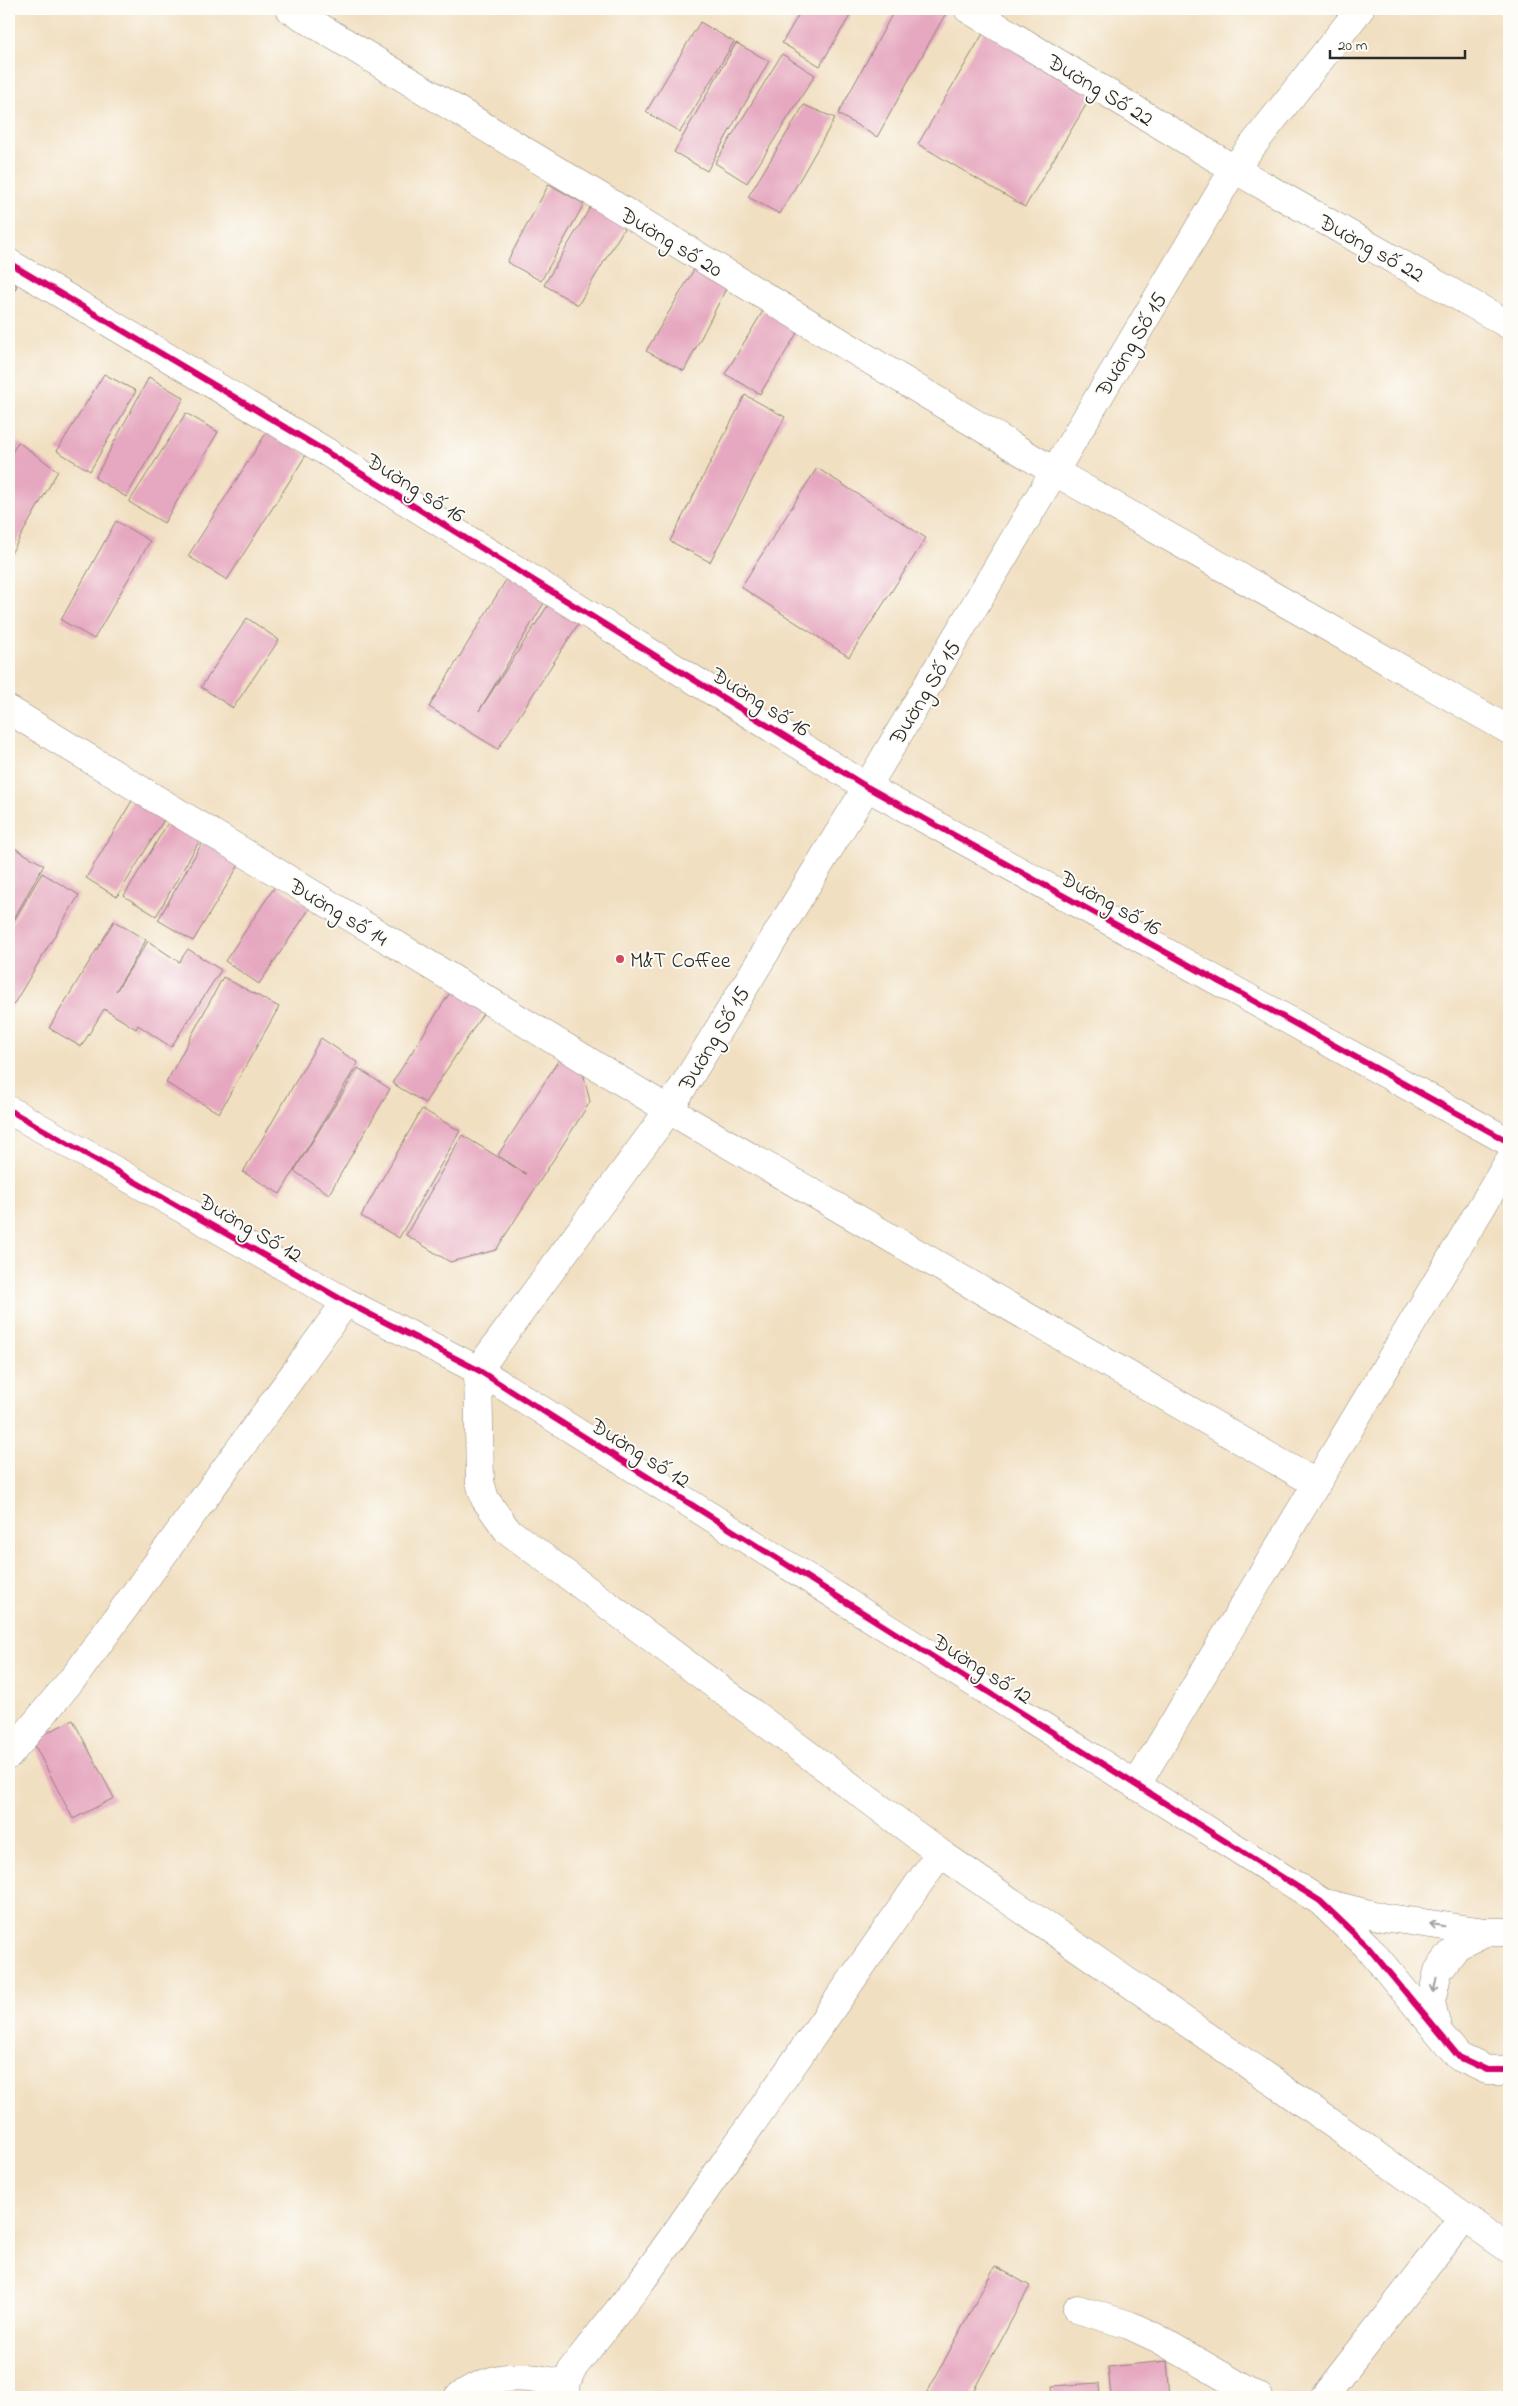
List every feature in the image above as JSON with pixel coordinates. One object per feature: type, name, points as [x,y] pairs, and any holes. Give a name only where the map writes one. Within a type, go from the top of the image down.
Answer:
[{"type":"street","name":"Đường số 20","points":[[290,9],[1054,472],[1509,730]]},
{"type":"street","name":"Đường Số 22","points":[[968,9],[1234,169]]},
{"type":"street","name":"Đường Số 15","points":[[478,1370],[669,1110],[867,787],[1234,169],[1360,9]]},
{"type":"street","name":"Đường số 22","points":[[1234,169],[1509,324]]},
{"type":"street","name":"Đường số 16","points":[[9,263],[324,451],[867,787],[1509,1142]]},
{"type":"street","name":"Đường số 14","points":[[9,710],[669,1110],[1317,1484]]},
{"type":"street","name":"Đường Số 12","points":[[9,1110],[346,1302],[478,1370]]},
{"type":"street","points":[[1136,1786],[1509,1161]]},
{"type":"street","points":[[9,1755],[78,1672],[346,1302]]},
{"type":"street","points":[[478,1370],[480,1482],[486,1499],[507,1530],[940,1852],[1275,2083],[1509,2250]]},
{"type":"street","name":"Đường số 12","points":[[478,1370],[1320,1901],[1367,1946],[1459,2057],[1487,2070],[1509,2070]]},
{"type":"street","points":[[458,2397],[474,2387],[508,2376],[524,2376],[566,2391],[572,2369],[634,2290],[683,2223],[940,1852]]},
{"type":"street","points":[[1320,1901],[1382,1917],[1497,1932]]},
{"type":"street","points":[[1438,2033],[1431,2002],[1438,1971],[1457,1946],[1497,1932]]},
{"type":"street","points":[[1324,2397],[1464,2217]]},
{"type":"street","points":[[1078,2309],[1129,2326],[1157,2338],[1259,2397]]},
{"type":"building","points":[[802,9],[854,9],[820,66],[782,43]]},
{"type":"building","points":[[895,9],[942,9],[947,11],[877,137],[838,114]]},
{"type":"building","points":[[700,22],[734,42],[680,132],[646,112]]},
{"type":"building","points":[[984,32],[1092,95],[1025,207],[918,144]]},
{"type":"building","points":[[736,43],[769,61],[707,171],[674,152]]},
{"type":"building","points":[[782,54],[815,75],[747,183],[715,163]]},
{"type":"building","points":[[804,105],[835,118],[780,214],[748,197]]},
{"type":"building","points":[[549,184],[584,204],[541,281],[507,262]]},
{"type":"building","points":[[594,201],[628,222],[578,305],[544,285]]},
{"type":"building","points":[[696,266],[729,283],[684,371],[646,351]]},
{"type":"building","points":[[9,281],[17,286],[9,299]]},
{"type":"building","points":[[763,311],[799,330],[760,394],[725,374]]},
{"type":"building","points":[[104,374],[136,391],[90,471],[57,451]]},
{"type":"building","points":[[149,377],[184,398],[126,497],[95,478]]},
{"type":"building","points":[[745,395],[785,417],[710,562],[670,541]]},
{"type":"building","points":[[186,413],[218,432],[164,523],[129,502]]},
{"type":"building","points":[[268,430],[306,455],[227,580],[188,556]]},
{"type":"building","points":[[18,442],[58,471],[9,557],[9,458]]},
{"type":"building","points":[[817,468],[926,538],[849,657],[741,587]]},
{"type":"building","points":[[116,521],[150,541],[94,639],[61,620]]},
{"type":"building","points":[[512,570],[550,593],[479,711],[554,596],[584,615],[498,749],[429,707]]},
{"type":"building","points":[[247,618],[279,640],[233,708],[201,687]]},
{"type":"building","points":[[136,794],[168,813],[117,897],[86,878]]},
{"type":"building","points":[[172,816],[203,835],[156,916],[124,896]]},
{"type":"building","points":[[205,838],[242,860],[193,941],[158,920]]},
{"type":"building","points":[[9,845],[44,865],[9,927]]},
{"type":"building","points":[[42,873],[79,895],[9,1012],[9,929]]},
{"type":"building","points":[[276,885],[310,908],[259,984],[225,961]]},
{"type":"building","points":[[114,921],[146,940],[116,991],[148,941],[179,962],[188,949],[221,970],[171,1047],[138,1025],[136,1029],[104,1009],[81,1047],[49,1028]]},
{"type":"building","points":[[223,977],[279,1007],[219,1113],[166,1083]]},
{"type":"building","points":[[453,988],[486,1009],[425,1103],[392,1083]]},
{"type":"building","points":[[321,1038],[358,1063],[280,1194],[243,1172]]},
{"type":"building","points":[[560,1058],[582,1068],[590,1102],[496,1250],[450,1262],[406,1235],[462,1135],[526,1174],[498,1155]]},
{"type":"building","points":[[358,1068],[390,1089],[329,1194],[294,1171]]},
{"type":"building","points":[[422,1109],[460,1131],[399,1238],[361,1216]]},
{"type":"building","points":[[73,1720],[114,1798],[73,1819],[32,1740]]},
{"type":"building","points":[[995,2266],[1030,2286],[970,2397],[934,2397],[927,2393]]},
{"type":"building","points":[[1167,2361],[1170,2397],[1111,2397],[1108,2367]]},
{"type":"building","points":[[1099,2383],[1100,2397],[1053,2397],[1052,2386]]},
{"type":"cycle path","points":[[9,263],[325,451],[867,787],[1509,1142]]},
{"type":"cycle path","points":[[9,1110],[346,1302],[478,1370],[1320,1901],[1367,1946],[1459,2057],[1487,2070],[1509,2070]]},
{"type":"place","name":"M&T Coffee","points":[[620,959]]}]
